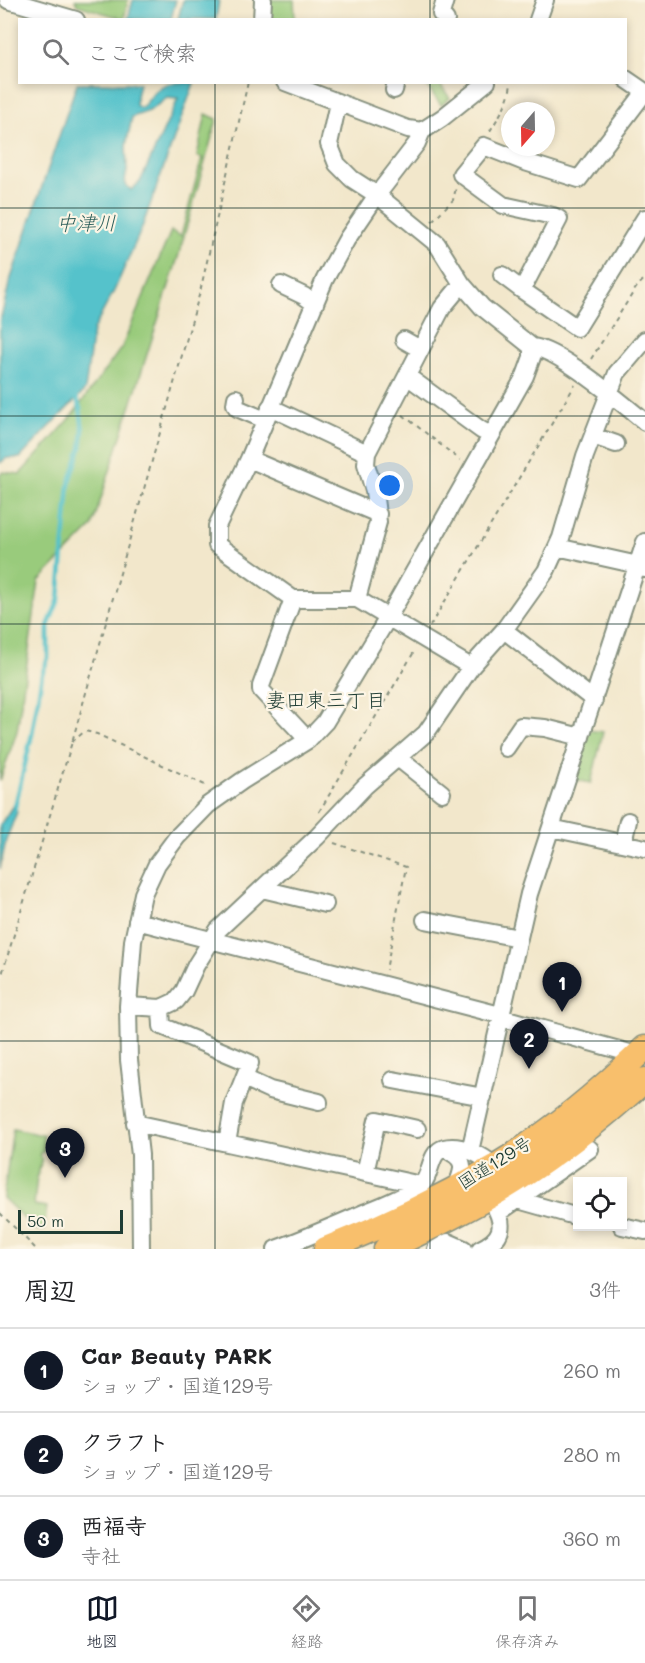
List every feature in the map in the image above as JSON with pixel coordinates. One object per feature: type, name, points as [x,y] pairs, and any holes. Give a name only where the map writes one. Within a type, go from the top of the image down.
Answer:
[{"type":"highway","name":"国道129号","points":[[326,1249],[360,1235],[495,1166],[545,1132],[641,1052]]},
{"type":"highway","name":"国道129号","points":[[386,1249],[494,1204],[645,1080]]},
{"type":"street","points":[[8,0],[69,18]]},
{"type":"street","points":[[261,18],[263,0]]},
{"type":"street","points":[[444,18],[441,14],[445,0]]},
{"type":"street","points":[[539,18],[545,0]]},
{"type":"street","points":[[522,290],[559,219],[503,205],[461,174],[484,146],[579,179],[645,92],[627,80]]},
{"type":"street","points":[[290,84],[408,129],[422,131]]},
{"type":"street","points":[[471,667],[357,599],[293,599],[217,545],[217,526],[249,459],[326,279],[348,239],[377,195],[417,142],[422,131],[484,84]]},
{"type":"street","points":[[338,103],[329,144],[337,164],[438,244],[462,284],[482,307],[532,347],[541,348],[610,392],[645,422]]},
{"type":"street","points":[[502,275],[577,328],[645,218]]},
{"type":"street","points":[[357,599],[378,522],[374,491],[366,464],[368,453],[442,308],[462,284]]},
{"type":"street","points":[[282,285],[315,304]]},
{"type":"street","points":[[404,340],[420,349]]},
{"type":"street","points":[[128,1006],[161,1008],[176,1001],[218,930],[319,834],[365,786],[426,733],[471,667],[504,630],[546,571],[557,547],[593,436],[617,373],[645,340]]},
{"type":"street","points":[[141,1249],[140,1155],[129,1060],[128,1006],[131,923],[143,894],[157,864],[177,837],[208,806],[308,740],[325,722],[389,616],[525,376],[532,357],[532,347]]},
{"type":"street","points":[[407,376],[490,435]]},
{"type":"street","points":[[236,398],[237,408],[268,413],[368,453]]},
{"type":"street","points":[[593,436],[616,444]]},
{"type":"street","points":[[249,459],[329,500],[378,514]]},
{"type":"street","points":[[470,1151],[529,894],[641,567],[645,542]]},
{"type":"street","points":[[557,547],[641,567]]},
{"type":"street","points":[[293,599],[261,690],[308,740]]},
{"type":"street","points":[[504,630],[594,700]]},
{"type":"street","points":[[508,739],[521,726],[545,728],[581,737]]},
{"type":"street","points":[[398,758],[442,793]]},
{"type":"street","points":[[623,843],[628,821]]},
{"type":"street","points":[[551,828],[645,848]]},
{"type":"street","points":[[262,889],[324,904]]},
{"type":"street","points":[[425,920],[445,918],[519,938]]},
{"type":"street","points":[[131,923],[211,939],[500,1015],[503,1018],[641,1052]]},
{"type":"street","points":[[161,1008],[162,1026],[250,1064],[234,1103],[227,1143]]},
{"type":"street","points":[[244,1078],[298,1103],[319,1102]]},
{"type":"street","points":[[393,1080],[419,1079],[483,1097]]},
{"type":"street","points":[[366,1173],[377,1120],[408,1122]]},
{"type":"street","points":[[135,1122],[227,1143],[314,1157],[366,1173],[421,1185]]},
{"type":"street","points":[[276,1249],[385,1204],[421,1185],[427,1178],[437,1153],[444,1148],[470,1151],[485,1157],[495,1166]]},
{"type":"street","points":[[444,1148],[458,1156],[462,1164],[463,1172],[456,1187]]},
{"type":"street","points":[[518,1200],[590,1149]]},
{"type":"street","points":[[480,1249],[499,1237],[501,1228],[494,1204],[518,1200],[573,1216]]},
{"type":"street","points":[[627,1227],[645,1231]]},
{"type":"street","points":[[436,1249],[448,1242],[464,1249]]},
{"type":"path","points":[[0,981],[72,742],[200,292],[248,84]]},
{"type":"path","points":[[484,146],[487,136],[504,109],[511,84]]},
{"type":"path","points":[[423,232],[453,200],[461,174]]},
{"type":"path","points":[[384,984],[406,867],[319,834],[320,808],[582,374],[636,288],[645,278]]},
{"type":"path","points":[[391,405],[431,439],[472,469]]},
{"type":"path","points":[[72,742],[85,731],[97,734],[223,794]]},
{"type":"path","points":[[0,1213],[36,1249]]},
{"type":"green space","points":[[75,0],[128,0],[124,18],[77,5]]},
{"type":"green space","points":[[269,0],[294,0],[295,18],[268,18]]},
{"type":"green space","points":[[421,84],[440,84],[450,98],[441,105],[427,86]]},
{"type":"green space","points":[[206,114],[217,119],[179,254],[92,527],[39,581],[17,731],[0,781],[0,475],[3,472],[20,474],[68,421],[122,347],[171,231],[181,236],[202,158],[197,156]]},
{"type":"green space","points":[[588,730],[603,732],[591,783],[572,779]]},
{"type":"green space","points":[[13,1129],[43,1135],[44,1152],[41,1152],[40,1157],[42,1158],[34,1205],[47,1207],[44,1230],[36,1230],[3,1198]]},
{"type":"water","points":[[133,0],[176,0],[171,18],[128,18]]},
{"type":"water","points":[[183,0],[219,0],[216,18],[178,18]]},
{"type":"water","name":"中津川","points":[[77,84],[139,84],[136,105],[140,108],[162,86],[194,84],[141,230],[114,291],[93,330],[85,390],[20,458],[7,458],[0,463],[0,322],[9,284]],"holes":[[[167,98],[178,99],[140,182],[131,190],[125,180],[126,146],[132,117],[149,111]]]},
{"type":"water","points":[[15,806],[17,812],[6,840],[0,869],[0,825]]},
{"type":"waterway","points":[[14,811],[32,734],[42,674],[48,658],[48,626],[59,599],[69,484],[81,448],[83,431],[80,408],[75,394]]},
{"type":"place","name":"Car Beauty PARK","points":[[562,1012]]},
{"type":"place","name":"クラフト","points":[[529,1069]]},
{"type":"place","name":"西福寺","points":[[65,1178]]},
{"type":"district","name":"妻田東三丁目","points":[[326,700]]}]
